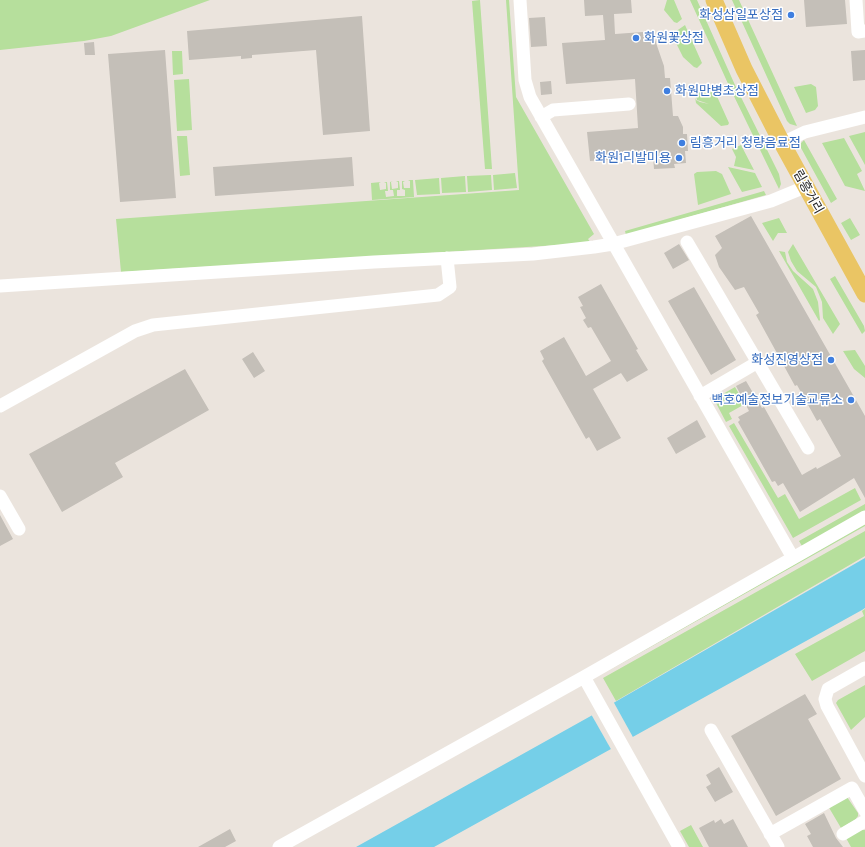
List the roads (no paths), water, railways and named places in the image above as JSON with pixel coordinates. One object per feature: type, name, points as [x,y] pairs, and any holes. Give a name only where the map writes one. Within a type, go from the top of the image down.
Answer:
[{"type":"main road","name":"림흥거리","points":[[714,0],[744,69],[782,143],[865,294]]},
{"type":"street","points":[[520,0],[524,80],[530,97],[793,558]]},
{"type":"street","points":[[856,0],[858,32],[865,31]]},
{"type":"street","points":[[541,117],[553,110],[629,104]]},
{"type":"street","points":[[782,143],[806,132],[865,117]]},
{"type":"street","points":[[0,286],[533,254],[613,244],[771,201],[805,187]]},
{"type":"street","points":[[688,242],[808,448]]},
{"type":"street","points":[[0,406],[136,331],[154,326],[438,295],[450,287],[447,258]]},
{"type":"street","points":[[700,396],[758,362]]},
{"type":"street","points":[[0,496],[19,529]]},
{"type":"street","points":[[279,847],[584,677],[865,517]]},
{"type":"street","points":[[865,668],[828,689],[825,699],[827,706],[865,776]]},
{"type":"street","points":[[584,677],[679,847]]},
{"type":"street","points":[[712,730],[778,847]]},
{"type":"street","points":[[770,834],[852,788],[865,811]]},
{"type":"street","points":[[843,834],[865,821]]},
{"type":"water","points":[[865,558],[865,608],[862,610],[434,847],[356,847],[589,717]]},
{"type":"place","name":"화성삼일포상점","points":[[791,15]]},
{"type":"place","name":"화원꽃상점","points":[[636,38]]},
{"type":"place","name":"화원만병초상점","points":[[667,91]]},
{"type":"place","name":"림흥거리 청량음료점","points":[[682,143]]},
{"type":"place","name":"화원1리발미용","points":[[679,158]]},
{"type":"place","name":"화성진영상점","points":[[831,360]]},
{"type":"place","name":"백호예술정보기술교류소","points":[[851,400]]}]
